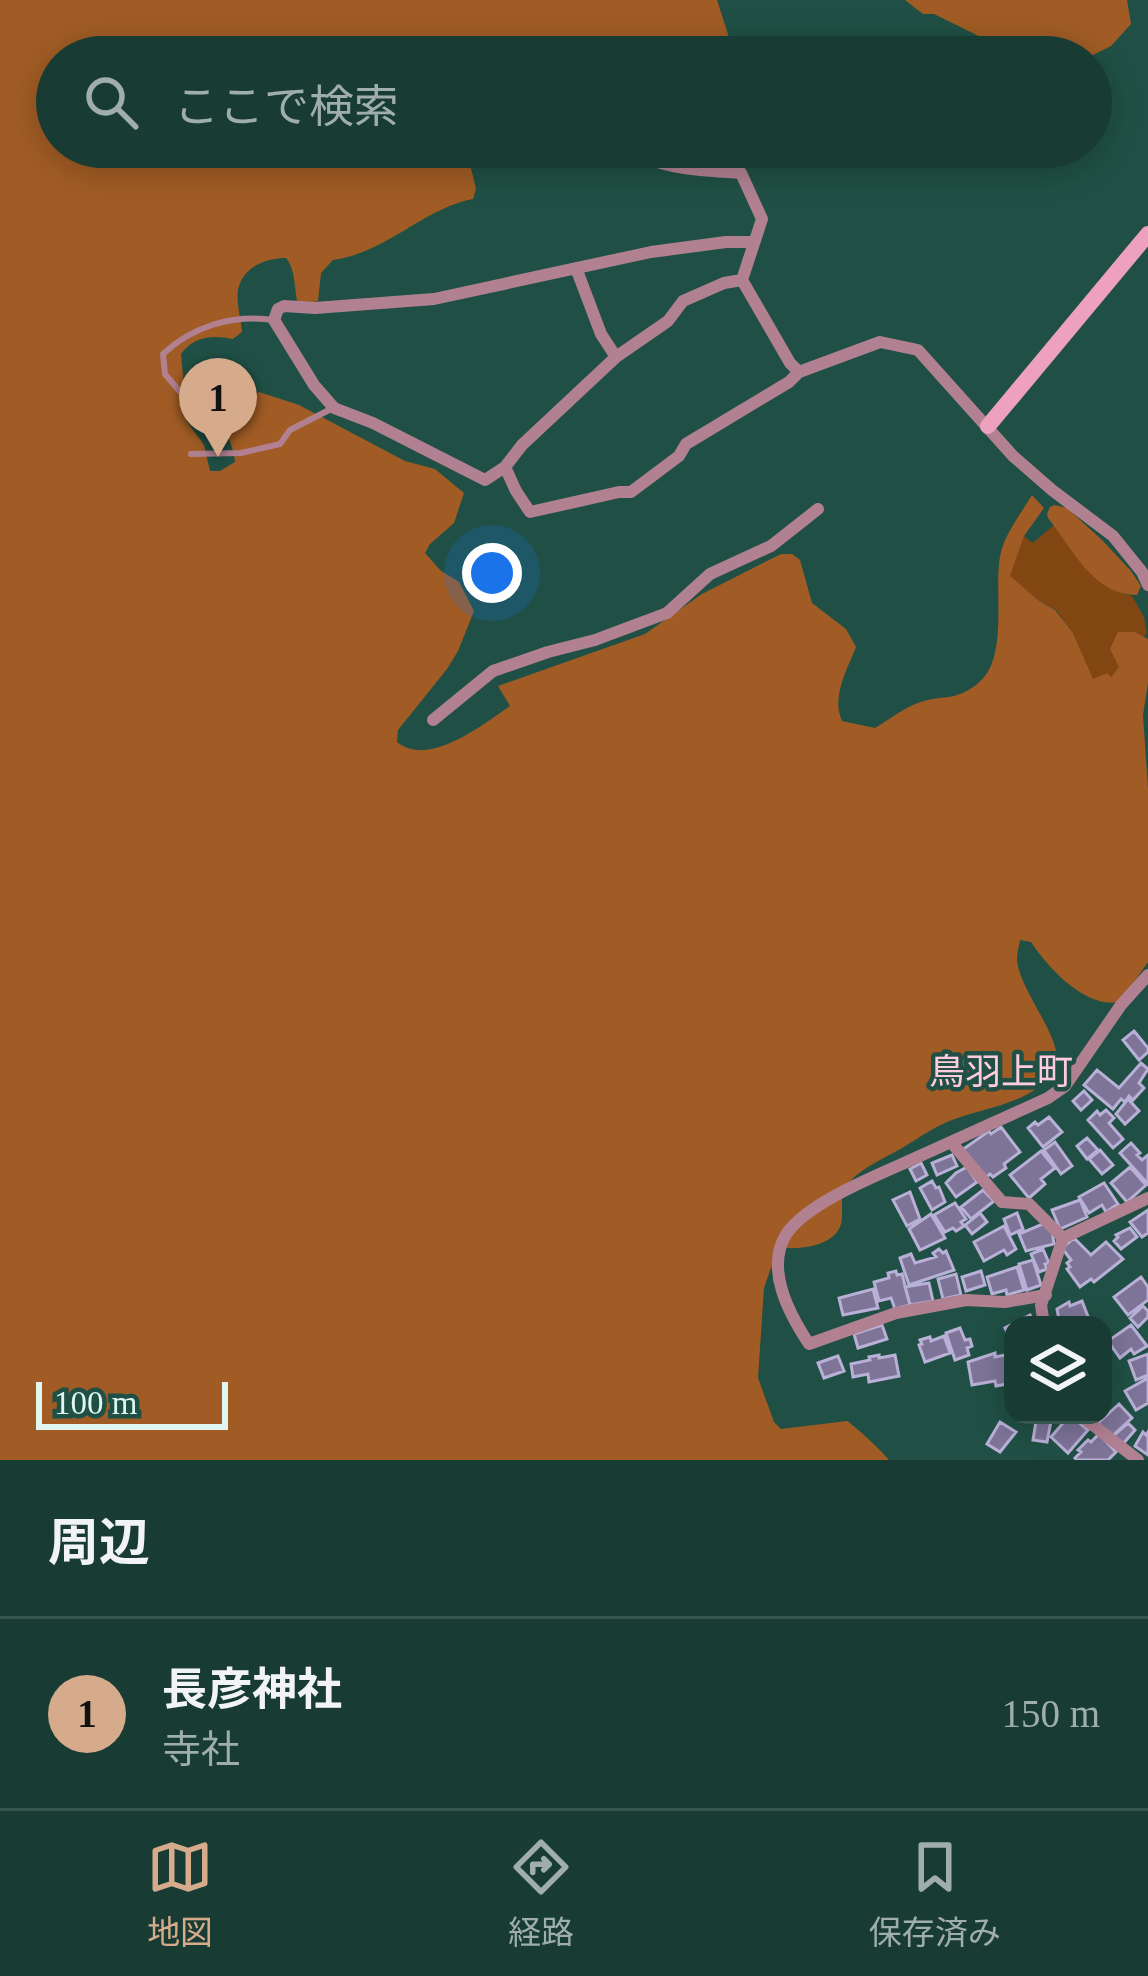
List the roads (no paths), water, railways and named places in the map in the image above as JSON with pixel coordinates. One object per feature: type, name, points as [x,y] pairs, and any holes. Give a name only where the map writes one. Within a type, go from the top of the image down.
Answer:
[{"type":"street","points":[[695,168],[741,173],[762,218],[742,280],[799,372]]},
{"type":"street","points":[[988,427],[1148,234]]},
{"type":"street","points":[[742,280],[683,301],[668,321],[616,357],[522,445],[505,467],[485,480],[334,408],[274,320],[284,306],[434,299],[651,252],[753,242]]},
{"type":"street","points":[[576,268],[601,334],[616,357]]},
{"type":"street","points":[[505,467],[530,512],[631,492],[679,456],[686,444],[799,372],[880,342],[918,350],[1012,456],[1113,536],[1148,584]]},
{"type":"street","points":[[433,721],[493,671],[667,613],[710,574],[771,545],[818,509]]},
{"type":"street","points":[[1046,1295],[1005,1302],[966,1300],[896,1313],[809,1344],[790,1316],[780,1288],[779,1260],[787,1234],[811,1211],[1065,1086],[1121,1005],[1148,975]]},
{"type":"street","points":[[951,1142],[1002,1202],[1029,1204],[1063,1238]]},
{"type":"street","points":[[1043,1316],[1041,1305],[1063,1238],[1148,1198]]},
{"type":"street","points":[[1092,1424],[1138,1460]]},
{"type":"lane","points":[[209,427],[166,374],[163,354],[178,340],[225,320],[252,316],[274,320]]},
{"type":"lane","points":[[191,454],[241,453],[280,444],[290,430],[334,408]]},
{"type":"place","name":"長彦神社","points":[[218,457]]},
{"type":"district","name":"鳥羽上町","points":[[1001,1071]]}]
